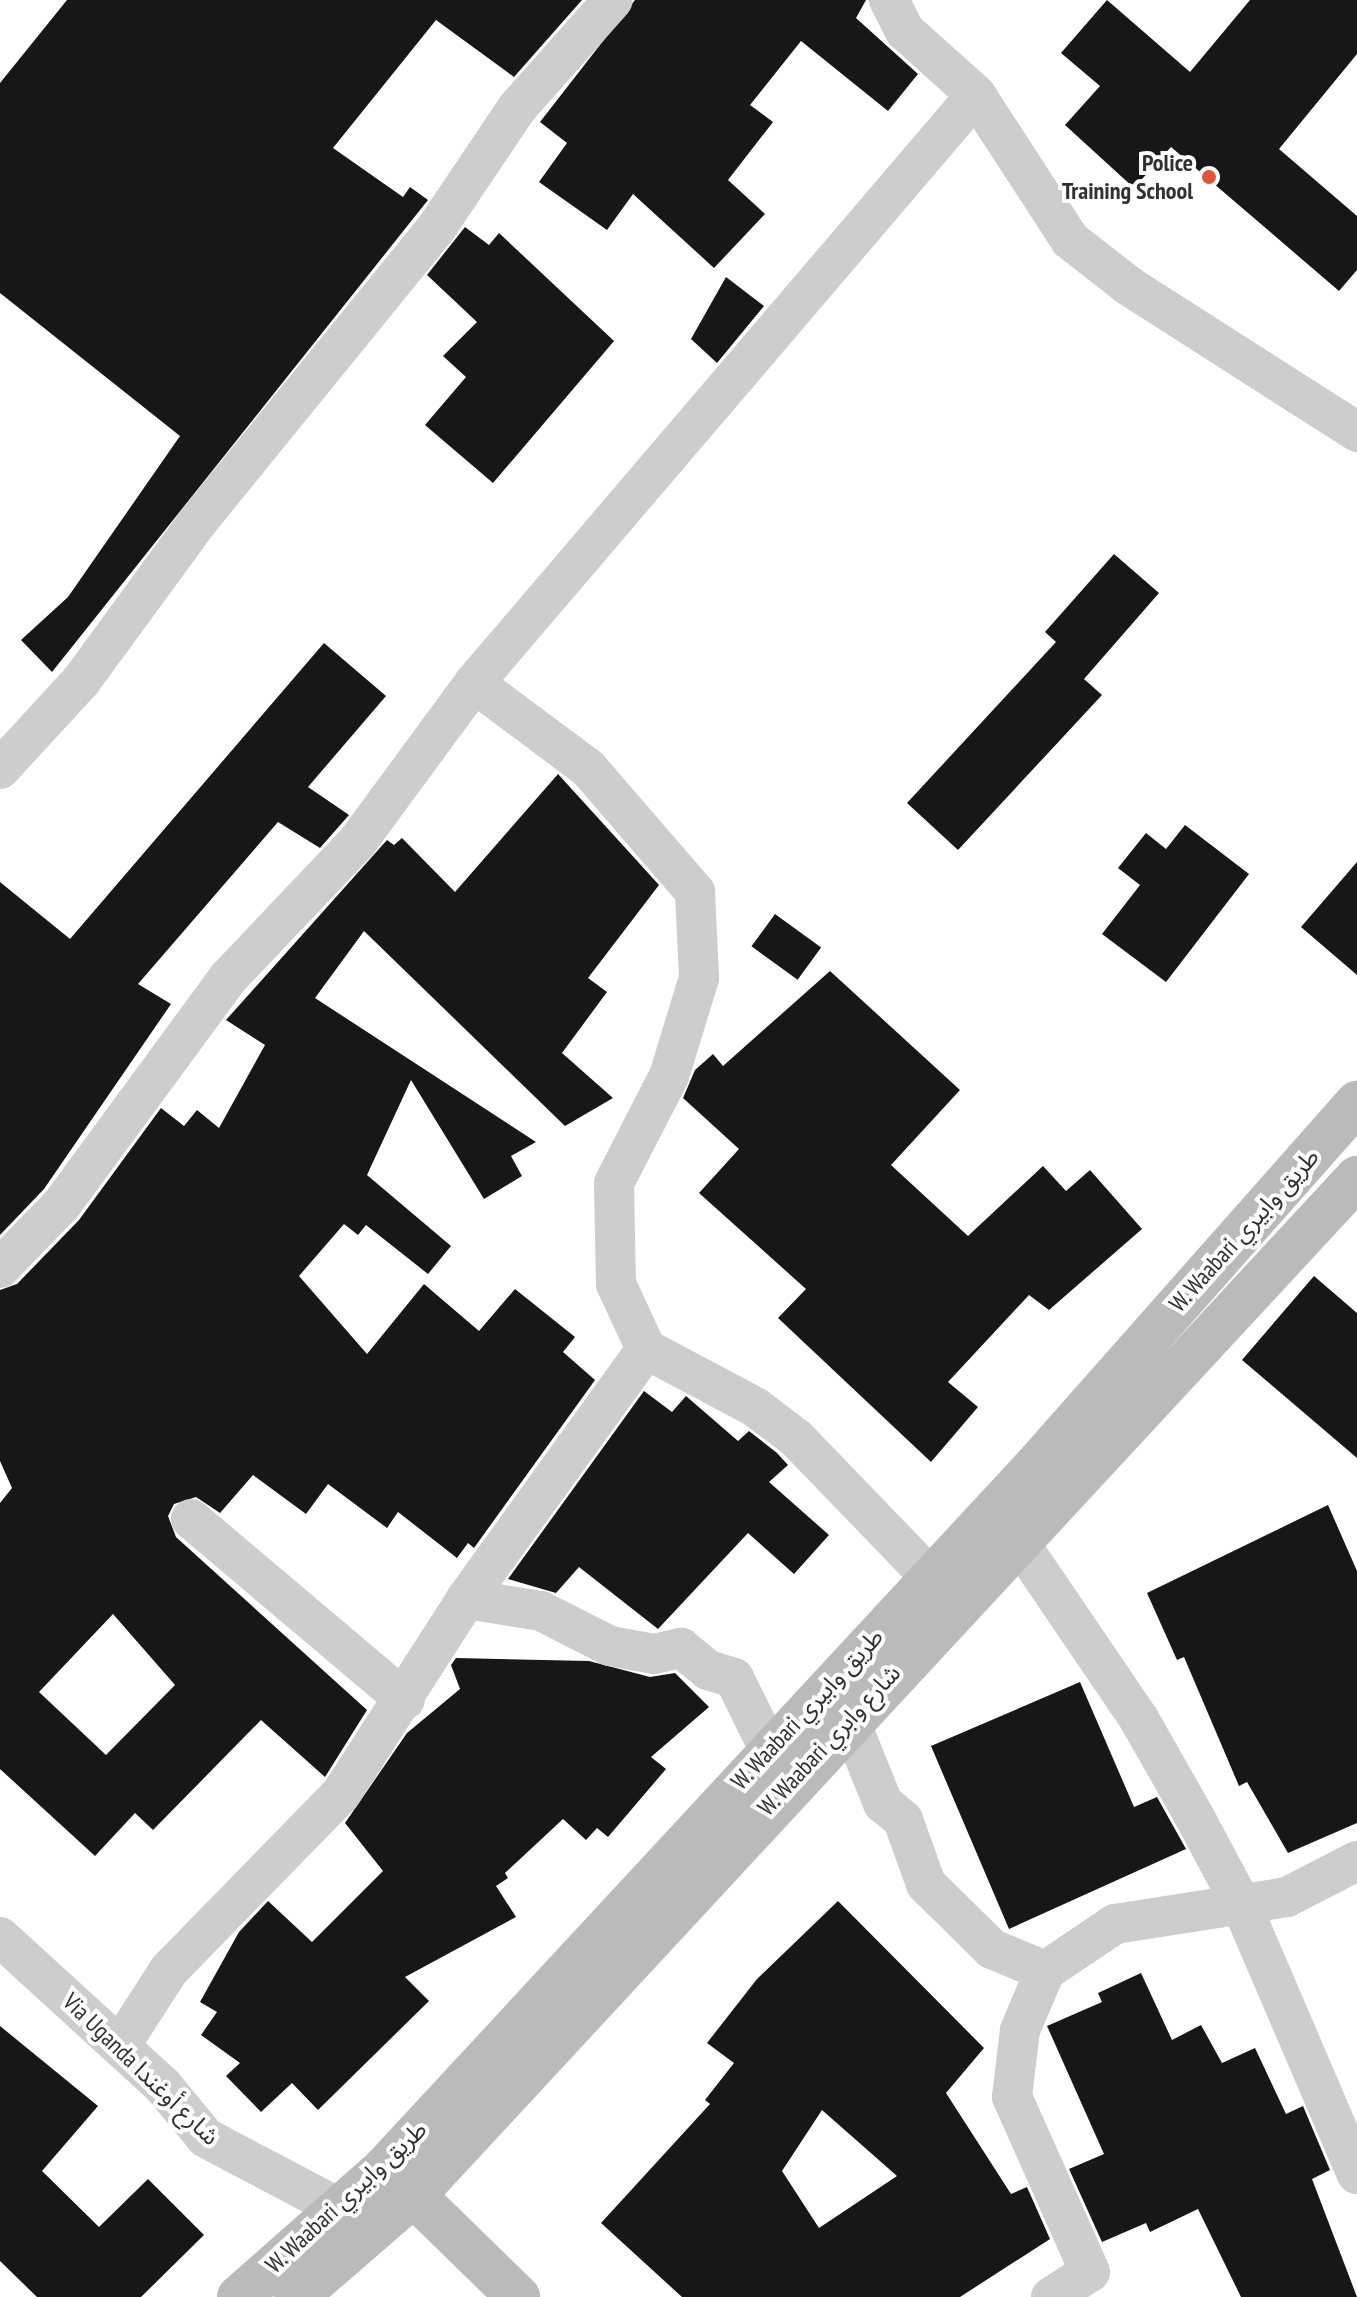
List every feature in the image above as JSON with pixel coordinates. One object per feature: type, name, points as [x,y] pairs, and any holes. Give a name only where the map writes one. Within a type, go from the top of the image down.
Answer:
[{"type":"main road","name":"W. Waabari طريق وابيري","points":[[239,2297],[337,2207],[400,2181],[769,1749],[930,1577],[1357,1103]]},
{"type":"main road","name":"W. Waabari شارع وابري","points":[[296,2297],[400,2181],[849,1719],[1357,1178]]},
{"type":"main road","points":[[400,2181],[518,2297]]},
{"type":"street","points":[[0,769],[81,681],[199,520],[437,227],[517,108],[613,0]]},
{"type":"street","points":[[889,0],[905,31],[976,95],[1070,240],[1129,286],[1357,432]]},
{"type":"street","points":[[0,1268],[62,1204],[228,978],[358,841],[474,683],[976,95]]},
{"type":"street","points":[[474,683],[588,768],[695,892],[699,978],[669,1076],[614,1183],[616,1284],[646,1349],[755,1407],[796,1438],[930,1577]]},
{"type":"street","points":[[120,2046],[169,1970],[341,1794],[405,1700],[466,1599],[646,1349]]},
{"type":"street","points":[[191,1519],[405,1700]]},
{"type":"street","points":[[1016,1538],[1057,1609],[1139,1719],[1241,1904],[1357,2174]]},
{"type":"street","points":[[466,1599],[541,1611],[610,1646],[654,1654],[681,1648],[708,1670],[734,1678],[769,1749]]},
{"type":"street","points":[[849,1719],[883,1803],[903,1820],[926,1884],[992,1949],[1045,1971]]},
{"type":"street","points":[[1051,2297],[1095,2284],[1012,2097],[1020,2030],[1045,1971],[1115,1924],[1287,1897],[1357,1861]]},
{"type":"street","name":"Via Uganda شارع أوغندا","points":[[0,1937],[120,2046],[206,2138],[337,2207]]},
{"type":"building","points":[[67,0],[582,0],[514,77],[436,20],[333,148],[403,197],[410,187],[428,200],[52,672],[21,640],[68,597],[180,436],[0,293],[0,83]]},
{"type":"building","points":[[635,0],[866,0],[856,18],[918,74],[888,111],[801,41],[750,105],[773,122],[728,180],[765,214],[714,268],[633,194],[607,230],[539,182],[567,143],[540,122]]},
{"type":"building","points":[[1107,0],[1190,72],[1250,0],[1357,0],[1357,54],[1279,149],[1357,216],[1357,270],[1339,291],[1171,147],[1134,188],[1065,125],[1100,86],[1061,53]]},
{"type":"building","points":[[465,227],[489,245],[499,233],[614,341],[493,483],[425,425],[466,377],[443,356],[477,322],[427,275]]},
{"type":"building","points":[[726,277],[764,306],[717,363],[691,339]]},
{"type":"building","points":[[1114,554],[1159,593],[1084,679],[1102,695],[958,850],[907,803],[1056,642],[1045,632]]},
{"type":"building","points":[[324,643],[386,696],[308,787],[349,815],[320,848],[278,822],[138,984],[171,1004],[44,1189],[0,1235],[0,882],[70,939]]},
{"type":"building","points":[[558,774],[659,885],[588,978],[607,992],[562,1053],[613,1098],[565,1126],[364,931],[315,998],[536,1142],[511,1156],[522,1176],[484,1199],[411,1080],[367,1175],[451,1246],[428,1274],[366,1225],[358,1235],[344,1224],[299,1276],[367,1354],[424,1284],[479,1331],[515,1289],[575,1337],[563,1352],[595,1380],[474,1548],[468,1543],[457,1558],[398,1512],[387,1528],[328,1484],[306,1514],[253,1475],[220,1513],[196,1497],[174,1504],[168,1516],[176,1537],[367,1710],[325,1777],[261,1720],[153,1830],[135,1813],[95,1856],[0,1769],[0,1503],[12,1488],[0,1461],[0,1290],[17,1284],[79,1220],[161,1108],[184,1126],[197,1110],[219,1128],[265,1045],[226,1020],[387,840],[394,845],[402,838],[455,892]],"holes":[[[113,1614],[175,1685],[106,1755],[39,1692]]]},
{"type":"building","points":[[1185,825],[1249,874],[1166,982],[1102,934],[1140,885],[1118,868],[1146,833],[1166,849]]},
{"type":"building","points":[[1357,862],[1357,975],[1301,927]]},
{"type":"building","points":[[775,914],[821,948],[798,980],[751,946]]},
{"type":"building","points":[[830,971],[960,1090],[891,1165],[968,1236],[1043,1166],[1066,1191],[1090,1170],[1142,1229],[1049,1310],[1029,1295],[948,1382],[978,1407],[931,1462],[778,1318],[806,1289],[699,1193],[739,1149],[683,1098],[695,1070],[713,1054],[723,1066]]},
{"type":"building","points":[[1314,1276],[1357,1313],[1357,1458],[1242,1360]]},
{"type":"building","points":[[644,1391],[672,1412],[686,1396],[738,1441],[749,1431],[788,1465],[769,1482],[829,1535],[794,1574],[748,1533],[658,1629],[579,1567],[556,1593],[508,1579]]},
{"type":"building","points":[[1328,1505],[1357,1571],[1357,1823],[1288,1853],[1247,1782],[1239,1786],[1184,1657],[1177,1660],[1147,1593]]},
{"type":"building","points":[[456,1658],[589,1661],[650,1677],[675,1673],[709,1707],[651,1757],[666,1769],[608,1837],[597,1828],[586,1840],[563,1819],[505,1873],[508,1878],[496,1886],[516,1917],[405,1977],[429,2001],[318,2110],[292,2083],[261,2112],[226,2076],[240,2063],[201,2035],[217,2012],[200,2002],[239,1932],[268,1901],[312,1942],[383,1871],[345,1823],[407,1733],[460,1689],[451,1665]]},
{"type":"building","points":[[1080,1682],[1134,1807],[1157,1797],[1186,1849],[1009,1929],[931,1746]]},
{"type":"building","points":[[838,1901],[984,2048],[946,2093],[1011,2194],[1027,2187],[1050,2239],[960,2297],[682,2297],[601,2223],[710,2104],[705,2100],[734,2063],[707,2043],[757,1979]],"holes":[[[822,2110],[897,2176],[819,2228],[782,2171]]]},
{"type":"building","points":[[1141,1973],[1172,2040],[1201,2025],[1222,2063],[1255,2048],[1286,2114],[1303,2106],[1330,2170],[1312,2179],[1357,2297],[1241,2297],[1198,2209],[1150,2232],[1146,2223],[1102,2242],[1069,2169],[1104,2154],[1047,2026],[1102,2002],[1098,1993]]},
{"type":"building","points":[[0,2026],[98,2106],[42,2171],[99,2227],[148,2179],[204,2235],[141,2297],[37,2297],[0,2261]]},
{"type":"place","name":"Police Training School","points":[[1209,177]]}]
